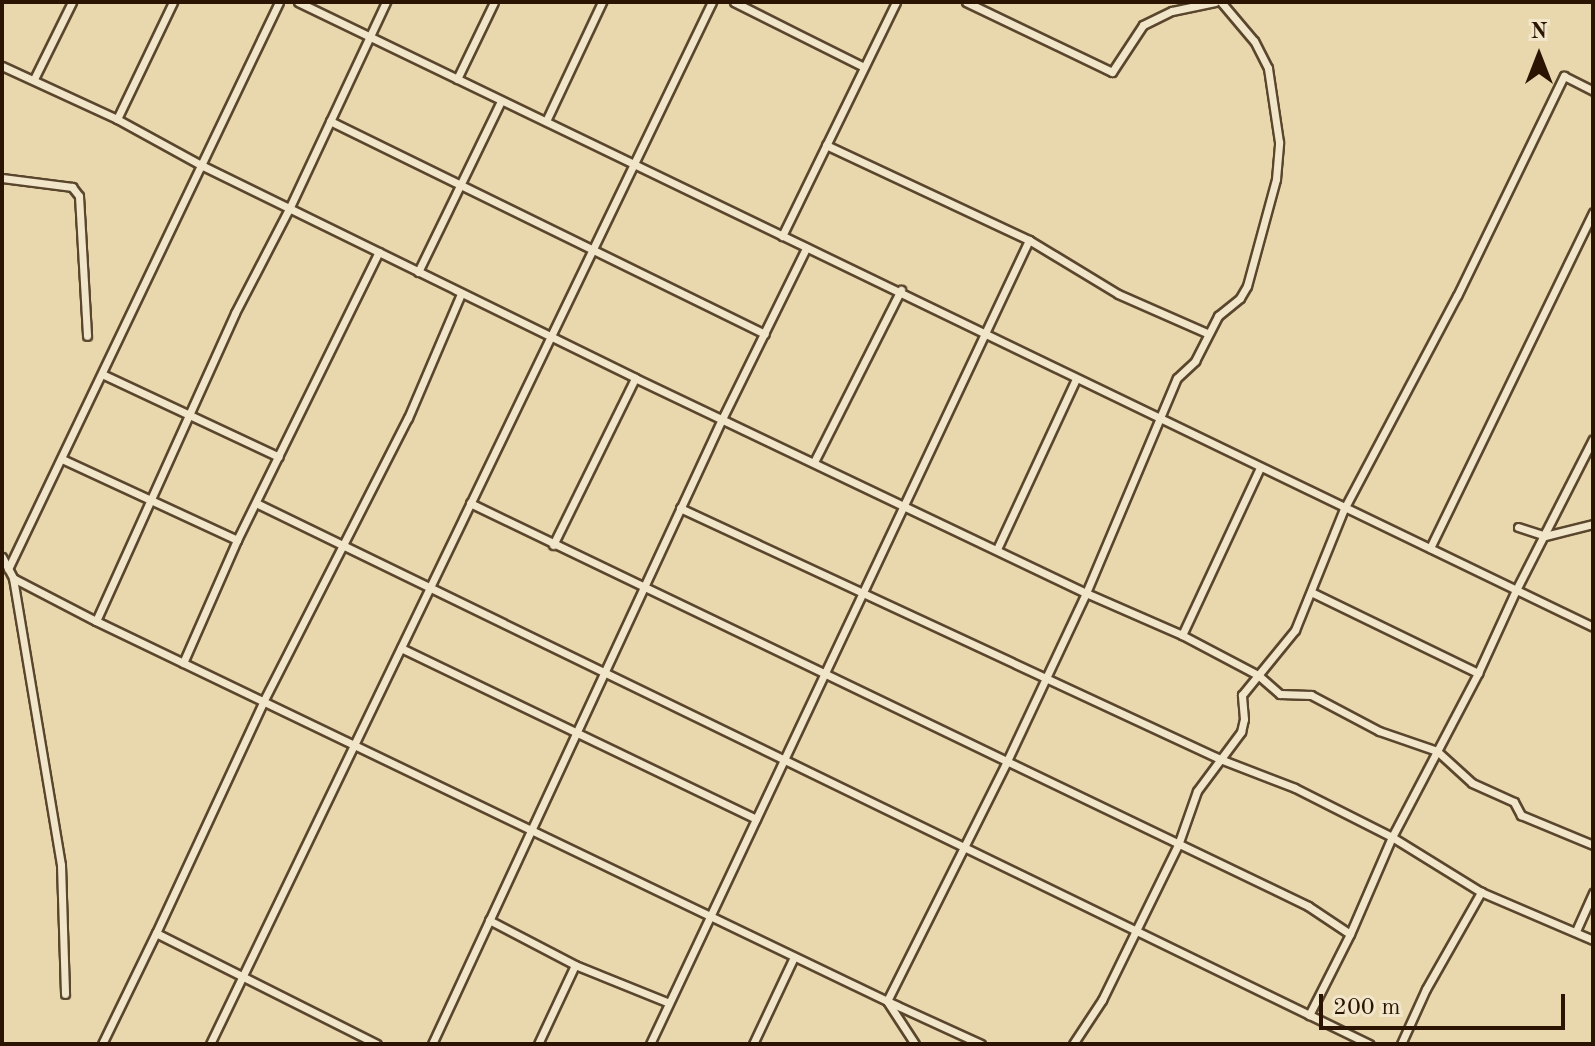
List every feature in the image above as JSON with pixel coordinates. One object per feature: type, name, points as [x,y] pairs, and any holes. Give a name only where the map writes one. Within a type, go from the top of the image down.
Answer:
[{"type":"street","points":[[34,79],[72,2]]},
{"type":"street","points":[[117,119],[173,2]]},
{"type":"street","points":[[8,569],[279,2]]},
{"type":"street","points":[[298,2],[636,163],[806,248],[901,290],[982,334],[1593,627]]},
{"type":"street","points":[[96,621],[235,313],[289,209],[386,2]]},
{"type":"street","points":[[457,79],[494,2]]},
{"type":"street","points":[[546,121],[602,2]]},
{"type":"street","points":[[210,1044],[712,2]]},
{"type":"street","points":[[734,2],[864,67]]},
{"type":"street","points":[[782,236],[896,2]]},
{"type":"street","points":[[887,1001],[1006,763],[1086,593],[1177,378],[1195,361],[1218,316],[1240,298],[1247,286],[1276,179],[1279,142],[1268,68],[1254,41],[1218,2],[1172,11],[1143,25],[1112,72],[966,2]]},
{"type":"street","points":[[2,66],[117,119],[203,166],[635,378],[1086,593],[1182,635],[1258,675],[1280,694],[1311,695],[1379,731],[1437,751],[1472,783],[1514,802],[1521,815],[1593,845]]},
{"type":"street","points":[[1073,1044],[1102,1000],[1135,933],[1178,845],[1197,791],[1241,732],[1244,719],[1242,695],[1295,630],[1344,509],[1457,296],[1564,76],[1593,91]]},
{"type":"street","points":[[418,272],[462,187],[501,101]]},
{"type":"street","points":[[330,121],[765,334]]},
{"type":"street","points":[[826,145],[1029,240],[1118,294],[1207,333]]},
{"type":"street","points":[[2,178],[72,187],[79,196],[87,336]]},
{"type":"street","points":[[1430,548],[1593,212]]},
{"type":"street","points":[[650,1044],[982,334],[1029,240]]},
{"type":"street","points":[[432,1044],[680,508],[806,248]]},
{"type":"street","points":[[183,663],[237,540],[379,252]]},
{"type":"street","points":[[814,462],[901,290]]},
{"type":"street","points":[[102,1044],[263,702],[408,418],[461,294]]},
{"type":"street","points":[[102,374],[279,457]]},
{"type":"street","points":[[553,545],[635,378]]},
{"type":"street","points":[[997,549],[1076,379]]},
{"type":"street","points":[[1309,1015],[1350,934],[1392,837],[1478,673],[1516,590],[1593,439]]},
{"type":"street","points":[[62,459],[237,540]]},
{"type":"street","points":[[1182,635],[1260,468]]},
{"type":"street","points":[[256,503],[1135,933],[1369,1044]]},
{"type":"street","points":[[470,503],[1308,906],[1350,934]]},
{"type":"street","points":[[680,508],[1220,759],[1295,788],[1392,837],[1481,892],[1593,940]]},
{"type":"street","points":[[1518,527],[1545,536],[1593,524]]},
{"type":"street","points":[[2,557],[13,578],[61,865],[65,994]]},
{"type":"street","points":[[13,578],[709,918],[981,1044]]},
{"type":"street","points":[[1311,592],[1478,673]]},
{"type":"street","points":[[401,648],[756,819]]},
{"type":"street","points":[[1401,1044],[1426,989],[1481,892]]},
{"type":"street","points":[[1576,931],[1593,893]]},
{"type":"street","points":[[489,920],[575,965],[669,1003]]},
{"type":"street","points":[[156,933],[377,1044]]},
{"type":"street","points":[[753,1044],[794,957]]},
{"type":"street","points":[[538,1044],[575,965]]},
{"type":"street","points":[[887,1001],[915,1044]]}]
